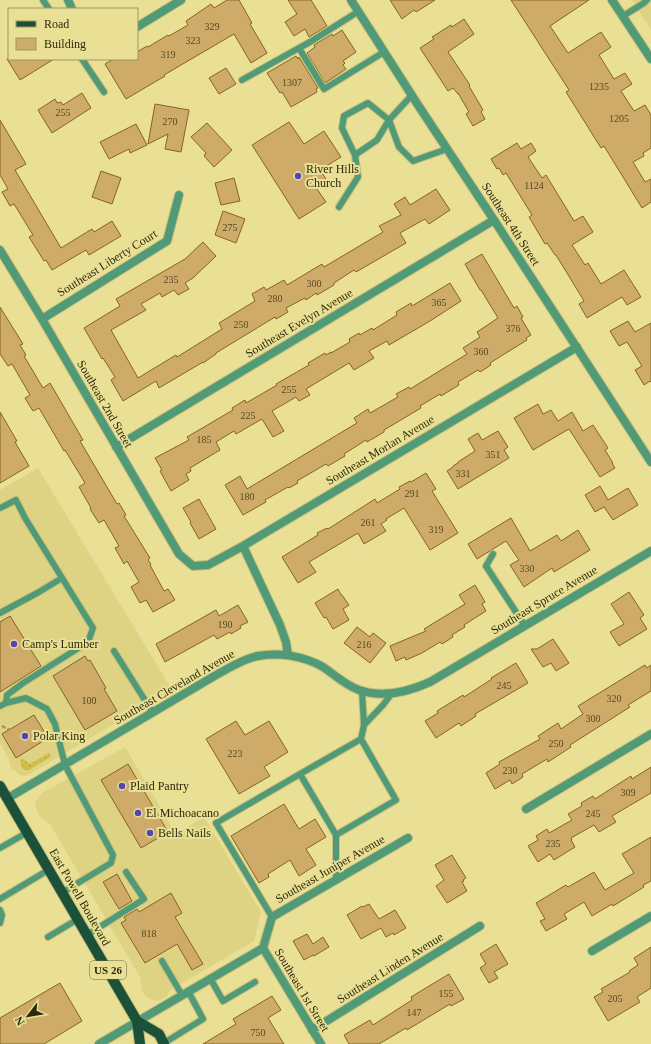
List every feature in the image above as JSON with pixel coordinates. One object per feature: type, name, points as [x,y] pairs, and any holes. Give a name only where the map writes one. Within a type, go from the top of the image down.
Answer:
[{"type":"main road","name":"East Powell Boulevard","points":[[0,786],[138,1021],[140,1044]]},
{"type":"main road","name":"East Powell Boulevard","points":[[138,1021],[159,1034],[164,1044]]},
{"type":"street","points":[[138,26],[181,0]]},
{"type":"street","name":"Southeast 4th Street","points":[[351,0],[651,462]]},
{"type":"street","points":[[612,0],[651,59]]},
{"type":"street","name":"Southeast Liberty Court","points":[[42,319],[167,241],[179,195]]},
{"type":"street","name":"Southeast Evelyn Avenue","points":[[116,447],[494,220]]},
{"type":"street","name":"Southeast 2nd Street","points":[[0,250],[179,554],[193,566]]},
{"type":"street","name":"Southeast Morlan Avenue","points":[[193,566],[208,565],[243,546],[577,347]]},
{"type":"street","points":[[243,546],[280,625],[286,642],[288,655]]},
{"type":"street","name":"Southeast Spruce Avenue","points":[[450,671],[651,551]]},
{"type":"street","name":"Southeast Cleveland Avenue","points":[[8,798],[216,675],[239,663],[258,656],[288,655],[303,659],[322,667],[348,685],[362,691],[375,693],[392,693],[417,688],[450,671]]},
{"type":"street","points":[[526,809],[651,734]]},
{"type":"street","name":"Southeast Juniper Avenue","points":[[263,948],[272,917],[408,838]]},
{"type":"street","points":[[592,951],[651,916]]},
{"type":"street","name":"Southeast Linden Avenue","points":[[312,1030],[480,926]]},
{"type":"street","points":[[99,1044],[263,948]]},
{"type":"street","name":"Southeast 1st Street","points":[[263,948],[321,1044]]},
{"type":"lane","points":[[623,16],[644,3],[646,0]]},
{"type":"lane","points":[[242,80],[310,42],[359,11]]},
{"type":"lane","points":[[299,48],[324,89],[384,52]]},
{"type":"lane","points":[[83,60],[104,92]]},
{"type":"lane","points":[[356,155],[377,140],[389,120],[412,95]]},
{"type":"lane","points":[[339,207],[358,177],[356,155],[342,128],[344,116],[368,103],[389,120],[399,147],[413,161],[447,149]]},
{"type":"lane","points":[[0,508],[16,500],[25,518],[93,628],[88,642],[23,683],[7,695],[6,703]]},
{"type":"lane","points":[[492,554],[486,566],[524,626]]},
{"type":"lane","points":[[0,613],[62,578]]},
{"type":"lane","points":[[114,651],[153,713]]},
{"type":"lane","points":[[272,917],[216,823],[360,739],[364,725],[362,691]]},
{"type":"lane","points":[[364,725],[384,705],[392,693]]},
{"type":"lane","points":[[0,706],[26,698],[47,710],[55,724],[65,765],[113,855],[111,864],[62,892]]},
{"type":"lane","points":[[336,835],[396,800],[360,739]]},
{"type":"lane","points":[[300,774],[336,835],[336,880]]},
{"type":"lane","points":[[0,848],[28,832]]},
{"type":"lane","points":[[0,899],[50,869]]},
{"type":"lane","points":[[87,935],[144,899],[126,872]]},
{"type":"lane","points":[[0,910],[2,915],[0,923]]},
{"type":"lane","points":[[48,937],[78,919]]},
{"type":"lane","points":[[162,961],[203,1019],[164,1044]]},
{"type":"lane","points":[[210,978],[223,1001],[254,982]]},
{"type":"path","points":[[2,726],[10,730]]},
{"type":"shaded area","points":[[632,0],[651,0],[651,30]]},
{"type":"shaded area","points":[[38,468],[172,690],[25,776],[20,775],[11,768],[9,759],[0,744],[0,490]]},
{"type":"shaded area","points":[[125,747],[176,834],[204,817],[261,912],[254,941],[172,989],[166,997],[158,1001],[150,999],[142,991],[140,977],[50,824],[39,816],[35,804],[42,793]]},
{"type":"shaded area","points":[[49,753],[51,756],[50,757],[29,770],[24,770],[20,762],[21,759],[23,759],[30,764]]},
{"type":"building","points":[[227,0],[239,0],[252,23],[250,24],[267,53],[251,63],[234,34],[126,99],[105,64],[111,60],[138,60],[138,51],[188,25],[186,21],[211,4],[214,8]]},
{"type":"building","points":[[288,0],[311,0],[327,26],[309,37],[305,29],[294,36],[285,22],[297,14]]},
{"type":"building","points":[[390,0],[435,0],[416,12],[414,10],[402,19]]},
{"type":"building","points":[[511,0],[589,0],[550,26],[568,53],[601,32],[611,47],[599,55],[614,79],[625,73],[632,84],[621,91],[634,111],[645,105],[651,115],[651,148],[643,153],[644,156],[633,162],[645,182],[651,179],[651,202],[642,208],[604,146],[601,148],[566,92],[569,90]]},
{"type":"building","points":[[464,19],[474,34],[448,52],[470,85],[469,86],[483,110],[481,112],[485,119],[473,126],[466,114],[469,112],[458,93],[453,88],[448,91],[420,48],[434,39],[432,37]]},
{"type":"building","points":[[342,30],[356,52],[343,61],[345,63],[343,65],[346,69],[325,83],[307,53],[315,47],[314,45]]},
{"type":"building","points":[[296,56],[298,59],[299,57],[318,88],[316,89],[317,92],[291,107],[282,92],[280,93],[267,73]]},
{"type":"building","points":[[7,59],[52,60],[20,80]]},
{"type":"building","points":[[226,68],[236,84],[219,94],[209,78]]},
{"type":"building","points":[[82,93],[91,108],[52,133],[38,110],[55,99],[57,103],[61,102],[63,105]]},
{"type":"building","points":[[155,104],[189,110],[181,152],[165,149],[168,134],[148,144]]},
{"type":"building","points":[[0,120],[26,164],[15,170],[61,248],[92,229],[94,232],[112,221],[121,236],[89,255],[86,250],[52,270],[46,260],[44,261],[29,237],[33,235],[14,204],[10,206],[2,192],[8,189],[0,175]]},
{"type":"building","name":"River Hills Church","points":[[289,122],[304,144],[324,131],[341,157],[320,170],[328,182],[317,189],[326,202],[299,219],[252,145]]},
{"type":"building","points":[[207,123],[232,150],[214,167],[204,156],[206,153],[191,137]]},
{"type":"building","points":[[136,124],[147,145],[130,153],[129,149],[109,159],[100,142]]},
{"type":"building","points":[[517,143],[521,149],[531,143],[536,151],[528,157],[542,178],[546,175],[574,221],[583,216],[593,232],[572,245],[585,265],[588,263],[601,284],[624,270],[641,297],[627,305],[622,297],[587,318],[579,304],[584,301],[556,255],[547,243],[545,244],[529,217],[532,215],[506,173],[503,175],[491,159]]},
{"type":"building","points":[[101,171],[121,178],[112,204],[92,197]]},
{"type":"building","points":[[234,178],[240,201],[221,205],[215,183]]},
{"type":"building","points":[[436,189],[450,210],[429,224],[425,219],[400,233],[406,243],[356,272],[354,270],[334,283],[334,285],[317,295],[316,293],[306,300],[305,298],[286,308],[288,312],[276,319],[275,317],[216,353],[203,363],[159,388],[156,381],[123,401],[111,380],[115,377],[103,358],[102,359],[84,328],[120,306],[116,299],[185,259],[203,242],[216,256],[193,278],[185,283],[189,289],[178,295],[174,290],[162,297],[160,293],[141,304],[146,310],[111,330],[138,378],[176,355],[177,357],[222,329],[219,323],[255,301],[252,294],[264,287],[266,290],[284,280],[287,285],[322,264],[324,267],[383,232],[379,226],[401,215],[394,204],[405,197],[410,205]]},
{"type":"building","points":[[223,211],[245,219],[236,243],[215,235]]},
{"type":"building","points":[[482,254],[514,308],[517,306],[523,317],[521,318],[531,335],[526,338],[527,340],[490,363],[491,365],[480,372],[478,370],[458,382],[459,385],[420,406],[421,408],[384,430],[384,432],[367,442],[366,440],[344,454],[345,456],[328,466],[326,464],[297,481],[298,483],[265,500],[266,502],[243,515],[225,485],[240,476],[247,489],[357,423],[354,418],[368,409],[370,413],[398,397],[396,394],[409,387],[410,389],[467,354],[463,348],[480,337],[477,332],[498,318],[465,264]]},
{"type":"building","points":[[450,283],[461,301],[389,345],[387,341],[369,351],[374,358],[354,370],[349,363],[306,389],[310,395],[299,401],[296,397],[272,411],[284,431],[273,437],[262,419],[236,434],[234,431],[216,442],[220,450],[190,468],[191,471],[186,474],[189,480],[171,491],[155,458],[189,440],[187,437],[233,410],[232,408],[245,400],[246,403],[309,365],[308,363],[325,353],[326,355],[331,353],[350,342],[349,339],[359,333],[360,335],[372,328],[373,330],[397,315],[396,312],[411,303],[412,306]]},
{"type":"building","points":[[0,307],[23,344],[20,345],[26,355],[24,356],[43,388],[50,383],[83,440],[80,441],[117,504],[119,503],[126,515],[124,516],[150,558],[148,560],[151,564],[150,565],[164,591],[168,589],[175,600],[153,612],[146,600],[140,603],[131,587],[139,582],[127,561],[124,564],[115,548],[119,546],[104,520],[99,523],[90,509],[91,508],[79,487],[85,483],[39,408],[33,411],[25,398],[30,395],[12,364],[8,366],[0,354]]},
{"type":"building","points":[[628,321],[635,332],[651,323],[651,382],[650,381],[644,385],[635,370],[642,366],[627,342],[619,346],[610,331]]},
{"type":"building","points":[[538,404],[543,414],[551,410],[558,421],[572,412],[583,431],[593,425],[608,448],[605,450],[615,468],[600,477],[569,429],[533,450],[514,418]]},
{"type":"building","points":[[0,412],[17,441],[15,442],[29,466],[0,483]]},
{"type":"building","points":[[498,431],[508,447],[504,450],[509,458],[458,489],[447,471],[475,451],[468,439],[478,433],[482,440]]},
{"type":"building","points":[[426,473],[436,489],[432,491],[458,533],[430,550],[404,508],[386,519],[387,520],[381,524],[386,531],[364,544],[358,533],[309,562],[316,572],[298,583],[282,557],[318,535],[317,533],[327,528],[328,529],[375,499],[377,503],[400,489],[399,487]]},
{"type":"building","points":[[600,486],[608,500],[628,488],[638,505],[613,520],[604,507],[595,512],[585,495]]},
{"type":"building","points":[[199,499],[216,529],[199,539],[183,508]]},
{"type":"building","points":[[511,518],[530,551],[557,535],[561,541],[578,530],[590,550],[554,572],[552,568],[524,587],[510,565],[519,560],[506,541],[477,559],[468,544]]},
{"type":"building","points":[[475,585],[485,602],[482,604],[486,611],[464,625],[465,627],[452,635],[453,637],[442,644],[440,642],[422,653],[406,660],[405,657],[396,661],[390,646],[426,631],[424,629],[465,604],[459,595]]},
{"type":"building","points":[[338,589],[349,605],[343,609],[349,620],[333,629],[315,603]]},
{"type":"building","points":[[629,592],[644,615],[640,618],[647,629],[619,646],[610,632],[624,624],[611,604]]},
{"type":"building","points":[[238,605],[248,622],[240,626],[241,628],[231,634],[230,632],[217,639],[214,635],[165,662],[156,644],[216,610],[219,616]]},
{"type":"building","name":"Camp's Lumber","points":[[10,616],[41,666],[0,692],[0,622]]},
{"type":"building","points":[[357,627],[370,637],[373,633],[386,643],[370,663],[344,643]]},
{"type":"building","points":[[553,639],[569,663],[556,671],[551,663],[543,667],[531,649],[537,649]]},
{"type":"building","points":[[85,656],[88,661],[90,660],[117,711],[85,730],[53,676]]},
{"type":"building","points":[[516,663],[528,683],[475,714],[476,716],[461,726],[459,723],[436,738],[425,721],[438,713],[437,711],[463,695],[464,697]]},
{"type":"building","points":[[645,665],[647,668],[651,665],[651,691],[628,705],[630,707],[570,745],[571,747],[548,762],[547,759],[522,774],[523,777],[512,784],[510,780],[495,789],[486,773],[500,764],[499,762],[540,739],[538,736],[558,723],[561,729],[583,714],[578,706]]},
{"type":"building","name":"Polar King","points":[[34,715],[48,738],[16,758],[2,734]]},
{"type":"building","points":[[236,721],[245,735],[269,721],[288,752],[264,767],[270,776],[239,794],[206,739]]},
{"type":"building","points":[[128,764],[168,832],[141,848],[101,780]]},
{"type":"building","points":[[651,767],[651,793],[612,816],[616,822],[599,832],[594,825],[571,838],[575,847],[554,860],[550,854],[538,862],[528,846],[538,840],[536,836],[547,829],[549,833],[572,820],[568,814],[582,806],[581,803],[593,796],[595,799],[631,776],[632,779]]},
{"type":"building","points":[[284,804],[299,829],[315,819],[326,837],[306,849],[316,865],[299,876],[290,860],[268,874],[269,877],[259,883],[231,836]]},
{"type":"building","points":[[651,837],[651,881],[613,906],[612,904],[592,916],[584,902],[564,914],[567,919],[546,931],[540,921],[545,919],[536,903],[566,885],[568,887],[594,872],[605,890],[634,873],[622,854]]},
{"type":"building","points":[[452,855],[466,878],[462,882],[467,891],[447,903],[436,886],[444,880],[435,865]]},
{"type":"building","points":[[117,874],[132,901],[119,909],[103,882]]},
{"type":"building","points":[[171,893],[182,913],[175,917],[203,964],[192,970],[177,944],[145,963],[121,923],[126,920],[124,917],[137,909],[139,912]]},
{"type":"building","points":[[369,904],[379,919],[395,910],[406,928],[394,935],[393,933],[386,937],[381,928],[361,939],[347,915],[362,906],[363,907]]},
{"type":"building","points":[[307,934],[313,944],[323,937],[329,947],[304,960],[293,941]]},
{"type":"building","points":[[496,944],[508,964],[494,972],[498,978],[489,983],[480,968],[486,964],[480,954]]},
{"type":"building","points":[[651,947],[651,988],[637,997],[640,1002],[608,1021],[594,997],[603,992],[601,989],[630,972],[629,971],[638,965],[634,958]]},
{"type":"building","points":[[449,974],[464,999],[451,1006],[450,1004],[407,1030],[406,1028],[379,1044],[349,1044],[344,1035],[370,1020],[373,1025],[412,1000],[411,997]]},
{"type":"building","points":[[60,983],[82,1021],[44,1044],[0,1044],[0,1018]]},
{"type":"building","points":[[272,996],[281,1010],[268,1018],[284,1044],[203,1044],[236,1024],[233,1019]]},
{"type":"place","name":"River Hills Church","points":[[298,176]]},
{"type":"place","name":"Camp's Lumber","points":[[14,644]]},
{"type":"place","name":"Polar King","points":[[25,736]]},
{"type":"place","name":"Plaid Pantry","points":[[122,786]]},
{"type":"place","name":"El Michoacano","points":[[138,813]]},
{"type":"place","name":"Bells Nails","points":[[150,833]]}]
